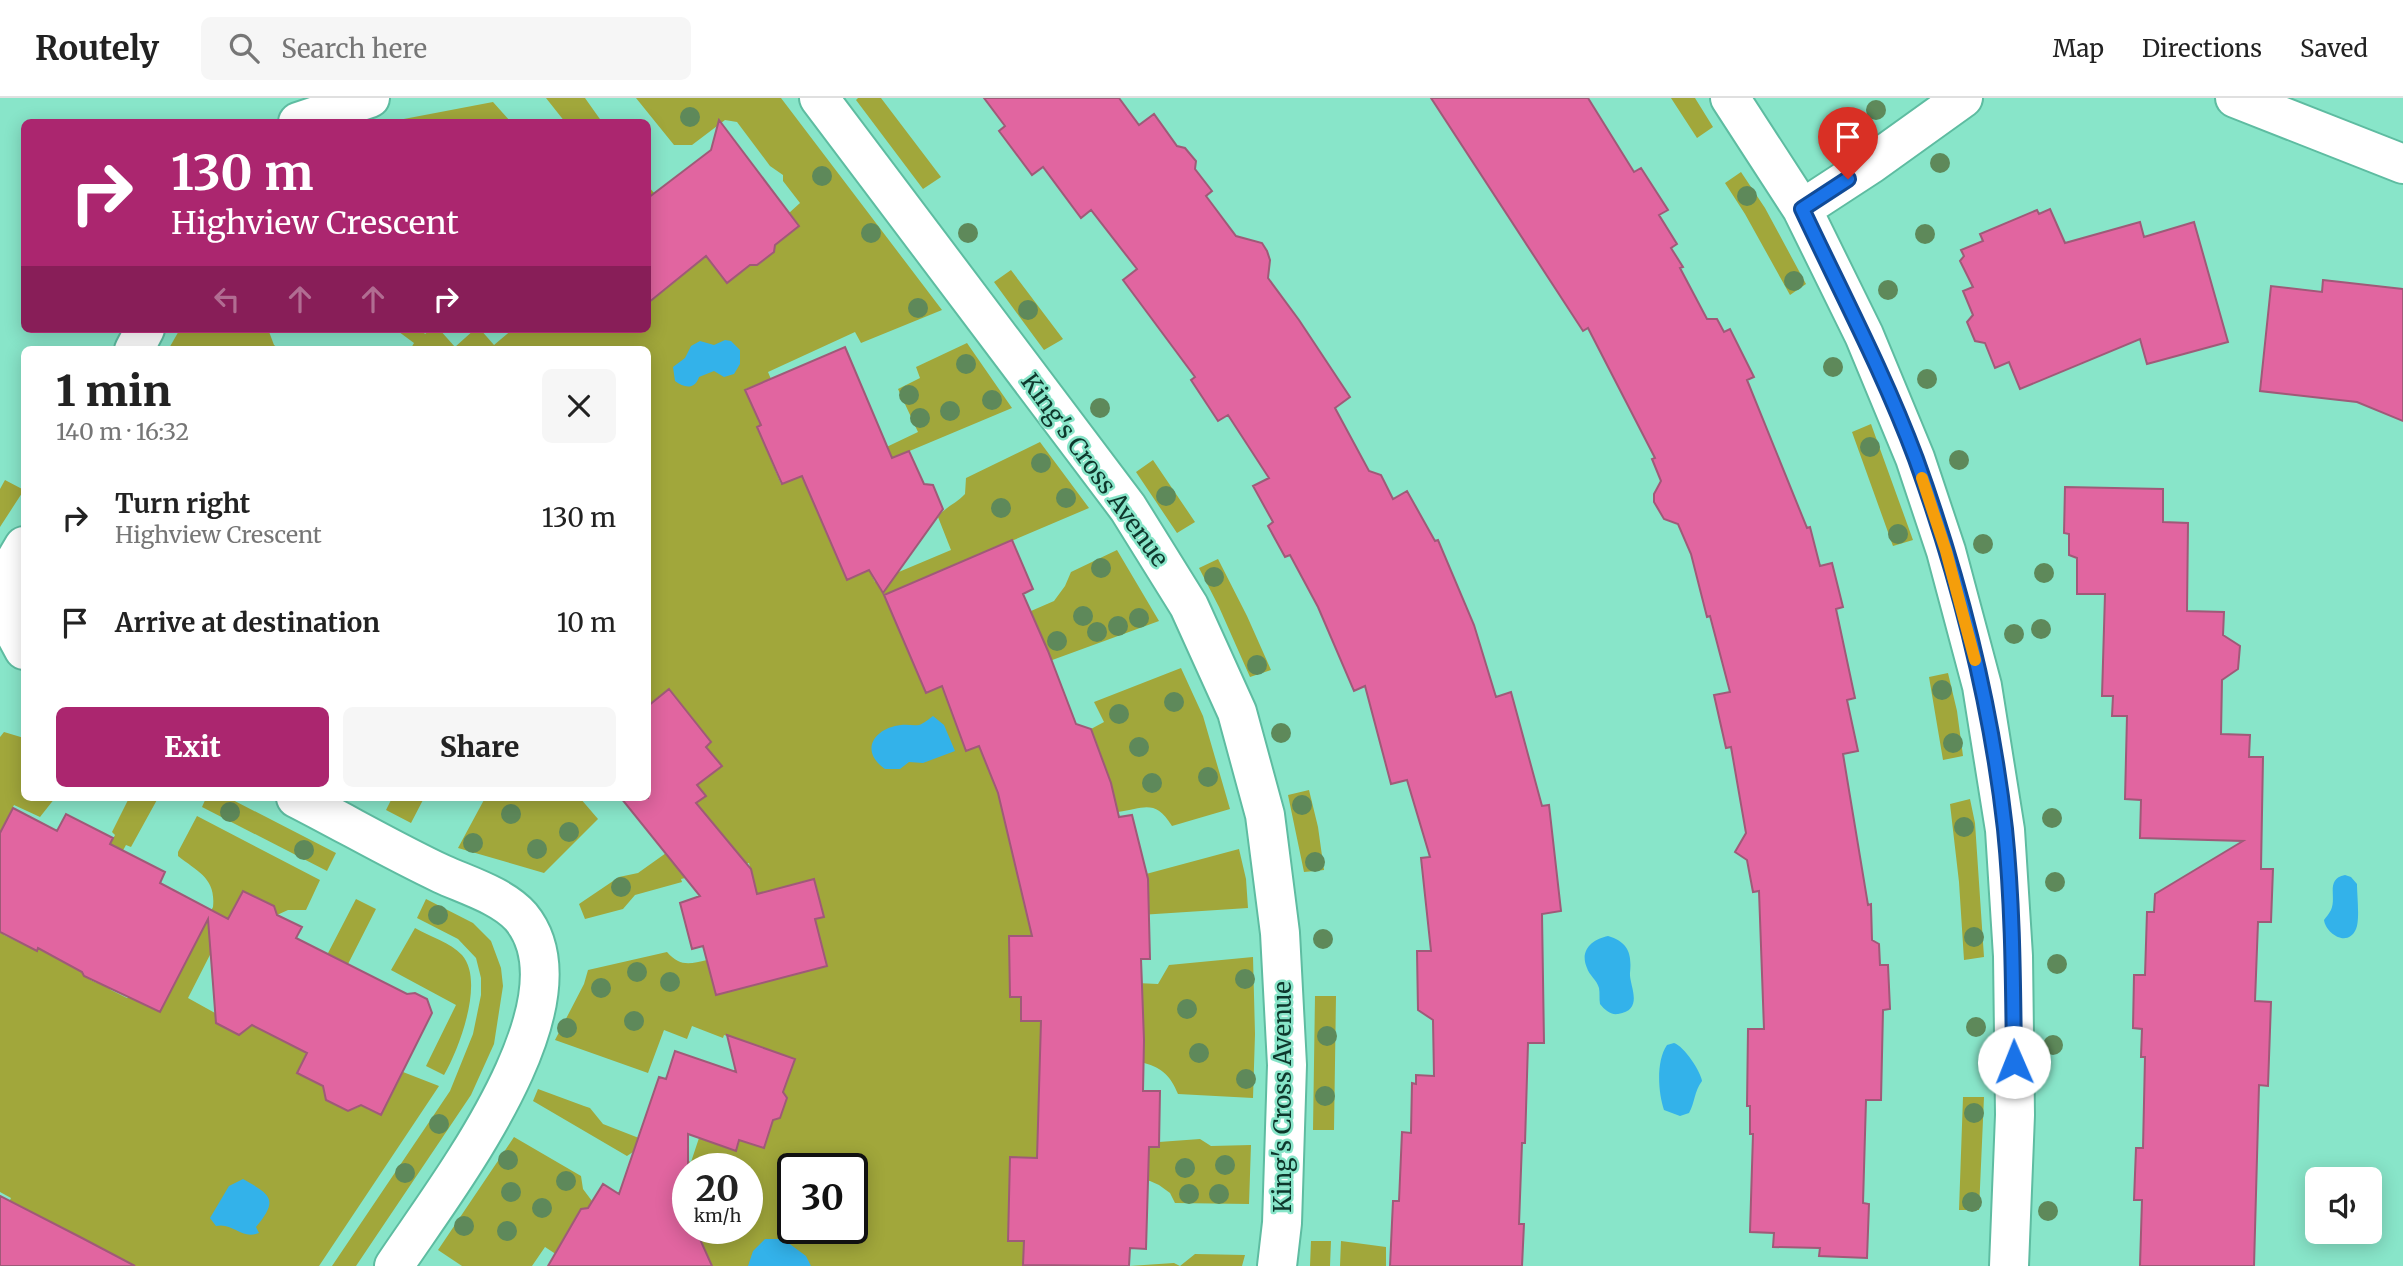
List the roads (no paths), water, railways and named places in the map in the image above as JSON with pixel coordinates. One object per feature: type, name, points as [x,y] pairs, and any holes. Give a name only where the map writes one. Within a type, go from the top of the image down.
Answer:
[{"type":"street","points":[[307,119],[370,98]]},
{"type":"street","name":"King's Cross Avenue","points":[[819,98],[1128,508],[1189,606],[1237,712],[1265,815],[1280,933],[1287,1065],[1282,1223],[1277,1266]]},
{"type":"street","points":[[1730,98],[1802,209],[1864,335],[1915,458],[1946,551],[1982,687],[2005,830],[2013,956],[2015,1115],[2009,1266]]},
{"type":"street","points":[[1802,209],[1871,164],[1963,98]]},
{"type":"street","points":[[2235,98],[2403,164]]},
{"type":"street","points":[[21,551],[5,578],[4,613],[21,644]]},
{"type":"street","points":[[302,801],[441,873],[491,895],[520,916],[537,944],[541,971],[539,1003],[509,1084],[484,1130],[394,1266]]},
{"type":"water","points":[[725,340],[731,341],[740,350],[740,364],[734,374],[724,377],[714,371],[699,377],[692,386],[675,381],[673,367],[685,358],[691,346],[700,341],[714,345]]},
{"type":"water","points":[[933,716],[944,725],[955,751],[923,763],[909,762],[900,769],[885,769],[877,762],[872,748],[877,735],[891,727],[921,724]]},
{"type":"water","points":[[2345,875],[2357,884],[2357,925],[2348,938],[2333,934],[2324,920],[2333,905],[2333,884]]},
{"type":"water","points":[[1608,936],[1624,945],[1630,960],[1633,1002],[1626,1012],[1618,1014],[1608,1012],[1600,1004],[1598,985],[1585,962],[1589,946]]},
{"type":"water","points":[[1674,1043],[1691,1060],[1702,1081],[1689,1113],[1680,1116],[1664,1110],[1659,1086],[1663,1052],[1667,1045]]},
{"type":"water","points":[[243,1179],[269,1198],[268,1210],[256,1227],[259,1233],[253,1235],[227,1226],[216,1226],[210,1218],[229,1186]]},
{"type":"water","points":[[777,1239],[777,1244],[790,1244],[806,1256],[811,1266],[748,1266],[753,1251],[763,1244],[763,1241]]}]
